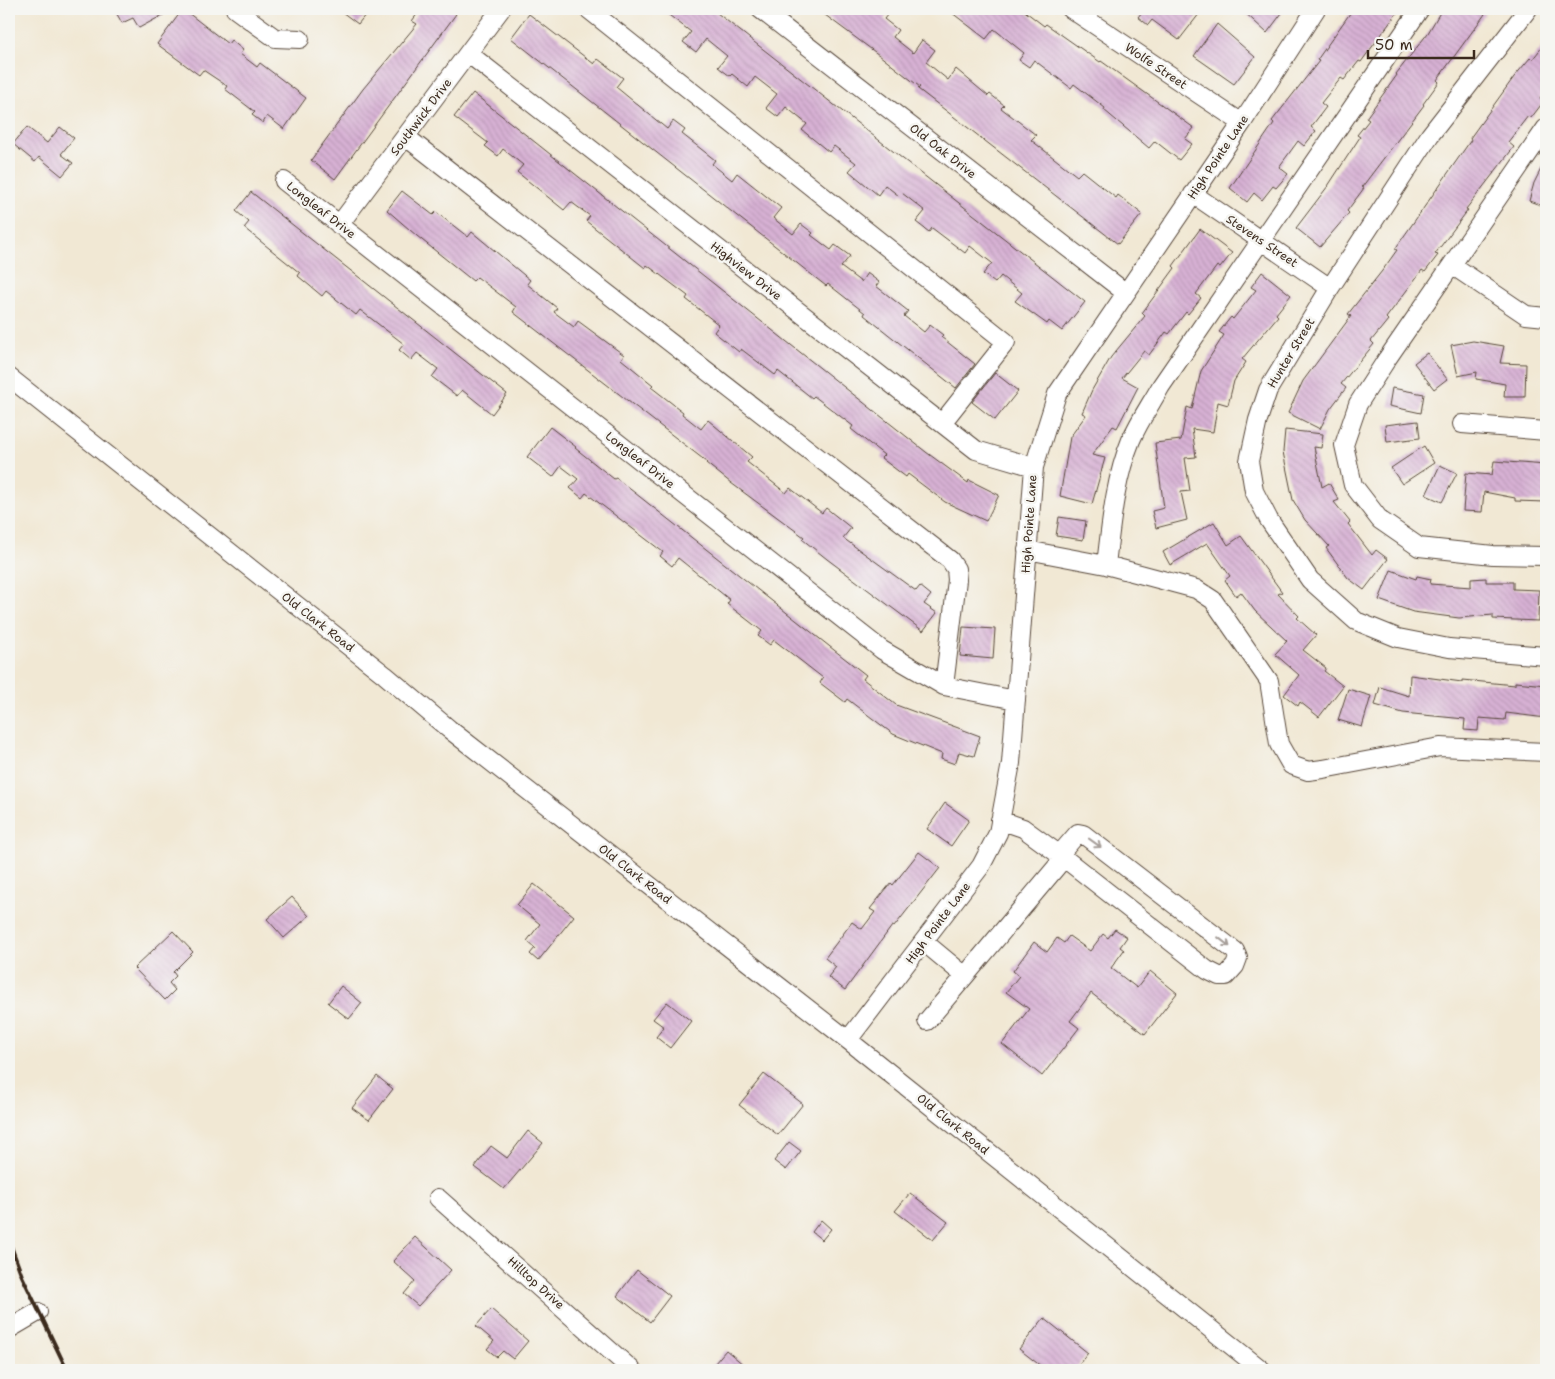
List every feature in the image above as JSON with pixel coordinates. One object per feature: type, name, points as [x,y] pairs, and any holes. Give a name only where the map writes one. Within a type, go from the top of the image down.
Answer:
[{"type":"street","points":[[235,9],[275,38],[300,39]]},
{"type":"street","name":"Southwick Drive","points":[[340,225],[501,9]]},
{"type":"street","points":[[588,9],[1006,342],[942,424]]},
{"type":"street","name":"Old Oak Drive","points":[[760,9],[1126,293]]},
{"type":"street","name":"Wolfe Street","points":[[1071,9],[1242,123]]},
{"type":"street","name":"High Pointe Lane","points":[[848,1040],[981,866],[998,833],[1011,764],[1034,467],[1057,394],[1242,123],[1316,9]]},
{"type":"street","points":[[1106,564],[1118,483],[1130,442],[1139,423],[1161,386],[1420,9]]},
{"type":"street","name":"Hunter Street","points":[[1528,9],[1430,135],[1330,288],[1268,390],[1258,420],[1249,461],[1254,491],[1269,520],[1310,580],[1356,621],[1398,638],[1449,648],[1546,656]]},
{"type":"street","name":"Highview Drive","points":[[469,54],[976,450],[1034,467]]},
{"type":"street","points":[[1546,128],[1358,404],[1344,445],[1353,485],[1380,520],[1419,547],[1493,555],[1546,556]]},
{"type":"street","points":[[406,137],[782,432],[950,560],[956,569],[957,580],[944,686]]},
{"type":"street","name":"Longleaf Drive","points":[[284,181],[882,650],[944,686],[1016,700]]},
{"type":"street","name":"Stevens Street","points":[[1193,194],[1330,288]]},
{"type":"street","points":[[1452,265],[1526,315],[1546,317]]},
{"type":"street","name":"Old Clark Road","points":[[9,377],[386,675],[449,729],[848,1040],[1262,1370]]},
{"type":"street","points":[[1462,424],[1546,431]]},
{"type":"street","points":[[1027,550],[1106,564],[1196,589],[1213,600],[1270,680],[1280,744],[1291,764],[1308,770],[1323,769],[1440,748],[1546,752]]},
{"type":"street","points":[[927,1021],[1062,856],[1078,833],[1083,834],[1114,857],[1235,951],[1238,958],[1226,976],[1219,976],[1207,970],[1062,856],[1023,828],[1000,820]]},
{"type":"street","points":[[924,942],[965,976]]},
{"type":"street","name":"Hilltop Drive","points":[[438,1198],[632,1370]]},
{"type":"street","points":[[9,1329],[38,1312]]},
{"type":"building","points":[[114,9],[174,9],[139,28],[133,18],[122,23]]},
{"type":"building","points":[[183,9],[228,44],[231,40],[243,50],[240,54],[257,67],[260,63],[306,98],[284,129],[267,116],[263,123],[252,115],[255,112],[225,89],[227,86],[203,70],[199,75],[157,44]]},
{"type":"building","points":[[338,9],[370,9],[358,24]]},
{"type":"building","points":[[421,9],[450,9],[456,14],[335,179],[311,160],[363,89],[417,24],[412,21]]},
{"type":"building","points":[[661,9],[712,9],[1085,302],[1062,331],[1049,321],[1047,324],[1015,301],[1022,293],[1001,276],[995,283],[983,274],[992,263],[970,246],[965,253],[932,228],[929,232],[916,222],[925,211],[902,193],[899,196],[885,185],[878,195],[849,171],[856,163],[834,146],[829,152],[802,130],[807,124],[786,107],[778,117],[766,108],[777,94],[755,77],[748,87],[732,74],[730,76],[718,67],[727,56],[706,39],[696,52],[683,42],[691,32]]},
{"type":"building","points":[[817,9],[892,9],[884,19],[898,30],[893,37],[913,53],[922,40],[935,50],[926,62],[948,80],[956,69],[988,96],[990,94],[1004,105],[1001,108],[1036,135],[1031,140],[1077,176],[1082,171],[1116,198],[1118,195],[1142,214],[1118,244],[918,89],[920,87]]},
{"type":"building","points":[[947,9],[1022,9],[1044,26],[1046,24],[1101,61],[1194,128],[1185,139],[1192,144],[1179,160],[1155,141],[1149,148],[1104,110],[1105,108],[1074,84],[1071,88],[1034,60],[1029,67],[1019,60],[1024,53],[994,29],[986,39]]},
{"type":"building","points":[[1137,9],[1203,9],[1179,40],[1152,20],[1148,25],[1138,17],[1142,12]]},
{"type":"building","points":[[1241,9],[1285,9],[1267,33]]},
{"type":"building","points":[[1353,9],[1400,9],[1361,62],[1359,61],[1344,80],[1341,78],[1321,103],[1326,107],[1311,127],[1316,131],[1304,146],[1298,141],[1279,167],[1288,174],[1276,188],[1273,186],[1262,200],[1254,193],[1247,202],[1230,188],[1274,123],[1272,121],[1319,61],[1317,60]]},
{"type":"building","points":[[1442,9],[1478,9],[1485,14],[1437,80],[1439,82],[1424,105],[1362,187],[1364,188],[1347,211],[1349,213],[1320,247],[1296,228],[1328,186],[1360,137],[1357,135],[1369,120],[1366,118],[1396,74],[1428,33]]},
{"type":"building","points":[[529,14],[594,64],[598,59],[623,78],[616,87],[667,129],[673,121],[685,130],[682,134],[715,160],[712,164],[732,180],[737,173],[781,208],[773,218],[793,234],[801,224],[813,233],[811,235],[831,250],[835,245],[850,256],[841,267],[861,282],[867,273],[879,282],[876,286],[908,311],[904,316],[924,332],[930,325],[943,335],[941,337],[975,364],[956,388],[864,315],[865,313],[828,284],[826,286],[511,38]]},
{"type":"building","points":[[1217,24],[1255,57],[1234,84],[1194,56]]},
{"type":"building","points":[[1546,42],[1546,90],[1540,98],[1544,101],[1531,118],[1528,116],[1508,142],[1514,147],[1466,209],[1468,210],[1435,254],[1438,255],[1425,272],[1422,270],[1386,318],[1388,320],[1371,341],[1374,344],[1341,384],[1346,388],[1330,409],[1320,429],[1288,413],[1303,381],[1351,316],[1348,314],[1397,250],[1395,249],[1471,140],[1470,138],[1514,77],[1530,58],[1532,60]]},
{"type":"building","points":[[473,93],[926,452],[968,483],[969,480],[999,495],[986,521],[945,502],[908,474],[906,477],[881,458],[884,455],[851,429],[853,426],[814,396],[812,398],[778,371],[775,375],[741,349],[739,352],[714,332],[719,325],[686,299],[688,296],[647,265],[645,268],[586,221],[590,216],[571,202],[564,210],[517,172],[523,165],[503,149],[498,156],[485,146],[488,143],[454,117]]},
{"type":"building","points":[[27,127],[47,143],[60,127],[74,138],[61,154],[73,163],[62,176],[39,157],[35,162],[13,144]]},
{"type":"building","points":[[1546,159],[1546,207],[1529,201],[1534,183]]},
{"type":"building","points":[[402,191],[433,215],[436,212],[468,237],[472,232],[530,280],[527,284],[557,308],[554,312],[574,327],[578,321],[624,355],[621,359],[653,385],[651,387],[683,412],[682,414],[701,429],[708,420],[752,457],[747,462],[786,493],[790,488],[822,513],[826,508],[851,528],[843,538],[916,591],[920,586],[931,595],[924,604],[937,613],[923,631],[827,559],[802,539],[804,537],[731,483],[707,462],[513,312],[516,307],[477,277],[473,281],[417,236],[387,210]]},
{"type":"building","points":[[251,192],[507,394],[492,414],[462,390],[457,396],[432,377],[438,369],[417,353],[411,360],[399,350],[404,344],[360,310],[356,315],[326,291],[322,296],[298,276],[300,273],[244,228],[249,222],[236,211]]},
{"type":"building","points":[[1200,229],[1232,253],[1220,268],[1217,266],[1196,294],[1201,298],[1188,314],[1186,312],[1169,334],[1166,332],[1149,355],[1144,351],[1122,378],[1138,387],[1117,428],[1113,426],[1092,455],[1105,458],[1092,504],[1060,496],[1070,437],[1086,415],[1082,413],[1092,390],[1111,357],[1145,316],[1142,313],[1175,268],[1173,266]]},
{"type":"building","points":[[1262,272],[1291,295],[1276,314],[1278,316],[1242,359],[1246,362],[1234,381],[1228,405],[1218,402],[1213,432],[1192,429],[1196,457],[1185,458],[1190,491],[1181,492],[1187,520],[1156,528],[1152,511],[1164,508],[1155,443],[1181,440],[1187,407],[1192,409],[1201,371],[1224,335],[1219,332],[1231,317],[1233,319],[1256,290],[1251,287]]},
{"type":"building","points":[[1473,341],[1504,346],[1500,363],[1526,364],[1525,397],[1504,397],[1505,384],[1476,379],[1477,372],[1458,376],[1451,345]]},
{"type":"building","points":[[1427,353],[1447,379],[1434,389],[1414,363]]},
{"type":"building","points":[[995,373],[1018,391],[995,420],[972,402]]},
{"type":"building","points":[[1392,388],[1424,394],[1421,413],[1389,406]]},
{"type":"building","points":[[1418,421],[1420,438],[1387,442],[1385,425]]},
{"type":"building","points":[[550,427],[866,675],[863,679],[896,705],[980,736],[974,756],[959,752],[955,764],[941,759],[942,754],[893,734],[847,699],[845,702],[820,683],[823,678],[774,640],[770,645],[758,636],[762,631],[727,604],[730,600],[678,558],[672,566],[660,556],[663,552],[586,493],[582,498],[570,488],[578,479],[561,466],[553,477],[527,457]]},
{"type":"building","points":[[1285,430],[1323,434],[1321,448],[1314,447],[1322,487],[1329,483],[1339,500],[1334,502],[1372,555],[1376,550],[1388,559],[1364,590],[1348,578],[1326,548],[1329,546],[1305,520],[1293,500],[1283,452]]},
{"type":"building","points":[[1424,446],[1434,463],[1402,484],[1391,468]]},
{"type":"building","points":[[1494,461],[1546,465],[1546,502],[1515,501],[1515,498],[1484,492],[1482,512],[1463,511],[1466,473],[1492,475]]},
{"type":"building","points":[[1440,465],[1457,473],[1442,502],[1426,495]]},
{"type":"building","points":[[1059,517],[1086,521],[1083,540],[1056,536]]},
{"type":"building","points":[[1214,522],[1228,545],[1241,536],[1282,592],[1278,594],[1299,616],[1297,618],[1316,635],[1303,650],[1326,668],[1324,671],[1343,686],[1319,717],[1300,702],[1298,706],[1284,695],[1299,675],[1275,654],[1287,641],[1255,611],[1241,592],[1236,596],[1225,580],[1230,576],[1207,543],[1170,565],[1163,552]]},
{"type":"building","points":[[1391,570],[1416,579],[1417,576],[1431,579],[1430,584],[1471,587],[1471,579],[1486,578],[1486,582],[1513,582],[1513,589],[1539,590],[1538,621],[1493,619],[1493,615],[1459,618],[1413,612],[1379,600]]},
{"type":"building","points":[[963,627],[995,629],[993,659],[960,656]]},
{"type":"building","points":[[1410,675],[1462,682],[1462,680],[1515,685],[1515,682],[1546,685],[1546,718],[1506,713],[1505,720],[1479,718],[1478,731],[1464,730],[1465,719],[1403,713],[1375,705],[1380,687],[1409,696]]},
{"type":"building","points":[[1348,689],[1371,696],[1362,727],[1338,720]]},
{"type":"building","points":[[945,803],[969,820],[951,846],[927,829]]},
{"type":"building","points":[[919,852],[940,868],[894,927],[892,926],[845,990],[828,977],[836,967],[825,958],[852,922],[862,929],[875,912],[870,909],[891,883],[893,885]]},
{"type":"building","points":[[534,884],[574,916],[538,961],[530,954],[535,948],[527,941],[540,924],[517,905]]},
{"type":"building","points":[[292,897],[309,916],[284,938],[267,919]]},
{"type":"building","points":[[1115,929],[1127,937],[1120,947],[1124,950],[1111,968],[1137,988],[1150,971],[1177,993],[1145,1034],[1091,993],[1070,1021],[1079,1028],[1042,1076],[1002,1044],[1029,1009],[1006,992],[1019,976],[1013,971],[1034,942],[1047,952],[1057,938],[1064,943],[1069,936],[1090,951],[1103,934],[1108,938]]},
{"type":"building","points":[[173,931],[193,952],[173,972],[176,976],[169,983],[175,990],[165,1000],[134,968]]},
{"type":"building","points":[[341,986],[362,1003],[349,1019],[328,1003]]},
{"type":"building","points":[[667,1002],[691,1021],[670,1048],[656,1037],[664,1027],[653,1019]]},
{"type":"building","points":[[764,1074],[803,1104],[778,1135],[739,1105]]},
{"type":"building","points":[[377,1076],[393,1089],[369,1120],[352,1108]]},
{"type":"building","points":[[528,1131],[543,1143],[504,1189],[475,1167],[491,1146],[507,1158]]},
{"type":"building","points":[[789,1142],[801,1151],[786,1170],[774,1161]]},
{"type":"building","points":[[910,1193],[948,1222],[933,1240],[895,1211]]},
{"type":"building","points":[[821,1220],[831,1229],[822,1240],[812,1232]]},
{"type":"building","points":[[415,1237],[451,1270],[418,1306],[404,1294],[415,1281],[393,1261]]},
{"type":"building","points":[[637,1270],[670,1296],[650,1322],[617,1296]]},
{"type":"building","points":[[491,1309],[528,1341],[513,1359],[503,1351],[497,1357],[487,1349],[494,1341],[476,1326]]},
{"type":"building","points":[[1044,1318],[1088,1353],[1074,1370],[1046,1370],[1019,1349]]},
{"type":"building","points":[[726,1350],[750,1370],[709,1370]]},
{"type":"railway","points":[[9,1241],[22,1276],[67,1370]]}]
